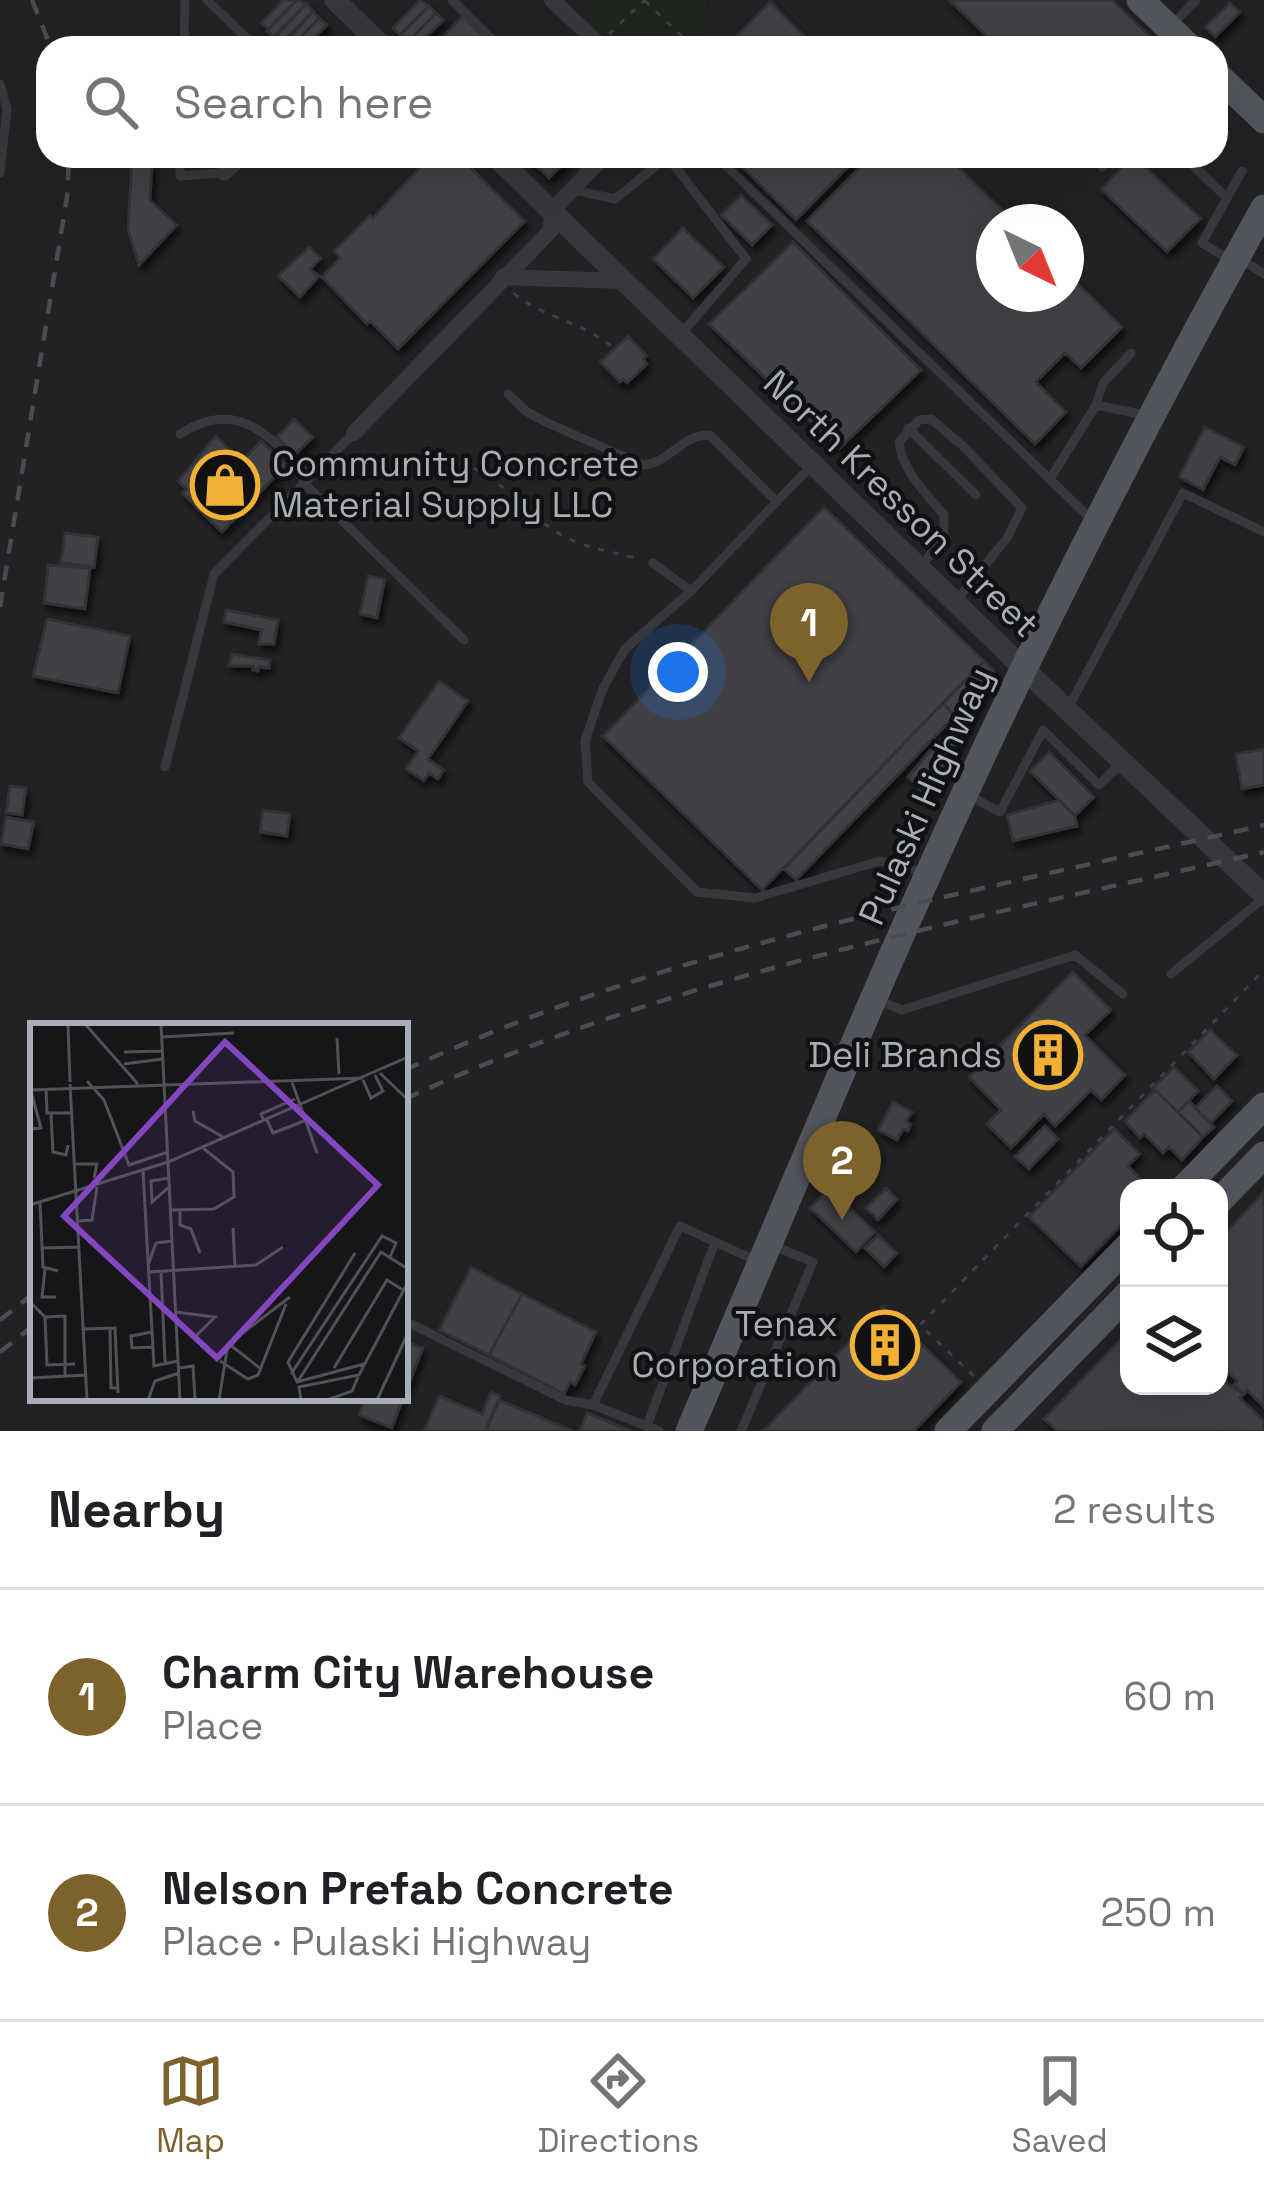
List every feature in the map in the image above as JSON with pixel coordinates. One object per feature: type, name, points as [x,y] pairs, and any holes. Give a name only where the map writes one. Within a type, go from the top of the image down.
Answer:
[{"type":"main road","points":[[1140,0],[1172,36]]},
{"type":"main road","points":[[1228,86],[1264,120]]},
{"type":"main road","name":"Pulaski Highway","points":[[688,1431],[929,874],[1024,669],[1150,416],[1264,208]]},
{"type":"main road","points":[[1193,1179],[1264,1106]]},
{"type":"main road","points":[[1228,1192],[1264,1155]]},
{"type":"main road","points":[[949,1431],[1120,1254]]},
{"type":"main road","points":[[995,1431],[1120,1303]]},
{"type":"street","points":[[334,0],[363,36]]},
{"type":"street","points":[[552,0],[598,36]]},
{"type":"street","points":[[224,173],[229,168]]},
{"type":"street","name":"North Kresson Street","points":[[507,168],[1264,897]]},
{"type":"street","points":[[354,434],[551,230],[552,211],[593,168]]},
{"type":"street","points":[[503,277],[624,280]]},
{"type":"lane","points":[[184,36],[185,0]]},
{"type":"lane","points":[[207,0],[244,36]]},
{"type":"lane","points":[[452,0],[489,36]]},
{"type":"lane","points":[[1178,36],[1196,0]]},
{"type":"lane","points":[[0,84],[4,109],[0,173]]},
{"type":"lane","points":[[180,168],[180,176],[224,173]]},
{"type":"lane","points":[[572,190],[615,199],[652,168]]},
{"type":"lane","points":[[676,168],[746,260],[680,335]]},
{"type":"lane","points":[[728,168],[1096,524]]},
{"type":"lane","points":[[1196,168],[1227,198]]},
{"type":"lane","points":[[1242,171],[1202,243],[1264,274]]},
{"type":"lane","points":[[1050,479],[1096,405],[1103,383],[1131,353]]},
{"type":"lane","points":[[508,394],[527,412],[644,465],[656,464],[695,435],[710,435],[777,502]]},
{"type":"lane","points":[[1096,405],[1150,416]]},
{"type":"lane","points":[[180,434],[203,421],[232,418],[249,424],[464,640]]},
{"type":"lane","points":[[920,568],[944,537],[944,515],[911,475],[899,442],[908,428],[931,418],[1022,508],[1007,538],[955,602]]},
{"type":"lane","points":[[908,428],[976,495]]},
{"type":"lane","points":[[165,767],[214,574],[354,434]]},
{"type":"lane","points":[[813,464],[691,591],[626,649],[612,669],[585,740],[588,782],[697,892],[755,898],[880,861],[929,874]]},
{"type":"lane","points":[[1067,710],[1184,493],[1264,532]]},
{"type":"lane","points":[[653,563],[691,591]]},
{"type":"lane","points":[[966,794],[1000,812],[1043,730],[1100,785],[1122,762]]},
{"type":"lane","points":[[1171,974],[1264,897]]},
{"type":"lane","points":[[874,1000],[902,1010],[1075,955],[1124,994]]},
{"type":"lane","points":[[593,1405],[680,1226],[715,1242],[813,1262],[741,1431]]},
{"type":"lane","points":[[647,1426],[715,1242]]},
{"type":"lane","points":[[408,1323],[565,1400],[593,1405],[659,1431]]},
{"type":"lane","points":[[1051,1326],[1075,1349]]},
{"type":"path","points":[[612,36],[645,0],[682,36]]},
{"type":"path","points":[[503,277],[523,302],[580,325],[611,346]]},
{"type":"path","points":[[430,458],[453,459],[485,472],[563,537],[653,563]]},
{"type":"path","points":[[989,1390],[920,1325],[1264,970]]},
{"type":"shaded area","points":[[0,0],[593,0],[582,12],[607,36],[36,36],[36,168],[1228,168],[1228,36],[702,36],[709,28],[707,0],[1264,0],[1264,1431],[0,1431]]},
{"type":"shaded area","points":[[593,0],[707,0],[709,28],[702,36],[606,36],[581,12]]},
{"type":"building","points":[[283,0],[297,0],[268,29],[261,23]]},
{"type":"building","points":[[297,0],[306,4],[276,36],[267,31]]},
{"type":"building","points":[[420,0],[429,6],[400,35],[393,28]]},
{"type":"building","points":[[949,0],[1112,0],[1150,36],[986,36]]},
{"type":"building","points":[[770,2],[804,36],[737,36]]},
{"type":"building","points":[[1230,3],[1240,12],[1216,36],[1205,27]]},
{"type":"building","points":[[306,4],[313,11],[289,36],[275,36]]},
{"type":"building","points":[[429,6],[436,13],[414,36],[400,35]]},
{"type":"building","points":[[313,11],[319,18],[302,36],[291,36]]},
{"type":"building","points":[[436,13],[444,20],[427,36],[414,36]]},
{"type":"building","points":[[463,16],[483,36],[444,36]]},
{"type":"building","points":[[319,18],[327,25],[316,36],[302,36]]},
{"type":"building","points":[[131,168],[152,168],[150,200],[177,225],[139,265],[128,230]]},
{"type":"building","points":[[419,168],[471,168],[525,221],[398,349],[322,277],[340,258],[334,251],[370,215],[373,218]]},
{"type":"building","points":[[539,168],[559,168],[549,178]]},
{"type":"building","points":[[743,168],[847,168],[796,220]]},
{"type":"building","points":[[859,168],[959,168],[996,204],[976,204],[976,312],[1084,312],[1084,290],[1122,327],[1081,368],[1065,353],[1036,382],[1066,412],[1035,444],[807,221]]},
{"type":"building","points":[[1121,168],[1146,168],[1201,218],[1167,252],[1101,189]]},
{"type":"building","points":[[741,195],[772,225],[752,245],[721,215]]},
{"type":"building","points":[[683,228],[724,267],[693,298],[653,259]]},
{"type":"building","points":[[793,242],[921,370],[839,449],[709,324]]},
{"type":"building","points":[[309,247],[321,258],[310,269],[319,276],[300,297],[278,276]]},
{"type":"building","points":[[628,336],[647,356],[643,359],[647,364],[627,383],[600,362]]},
{"type":"building","points":[[294,419],[313,437],[295,455],[277,437]]},
{"type":"building","points":[[1205,427],[1244,447],[1235,465],[1220,457],[1203,490],[1179,477]]},
{"type":"building","name":"Community Concrete Material Supply LLC","points":[[216,436],[242,461],[261,441],[286,465],[222,532],[182,493],[186,489],[178,481]]},
{"type":"building","points":[[824,507],[984,661],[762,890],[603,736]]},
{"type":"building","points":[[65,533],[98,537],[94,567],[61,563]]},
{"type":"building","points":[[48,565],[90,568],[85,609],[44,603]]},
{"type":"building","points":[[368,576],[385,579],[377,618],[360,614]]},
{"type":"building","points":[[226,610],[278,620],[274,644],[259,644],[261,630],[224,622]]},
{"type":"building","points":[[47,619],[130,636],[118,693],[33,676]]},
{"type":"building","points":[[232,654],[270,660],[269,668],[229,666]]},
{"type":"building","points":[[984,661],[994,671],[931,792],[925,794],[908,777],[954,729],[948,723],[955,716],[943,703]]},
{"type":"building","points":[[439,681],[468,701],[428,759],[444,770],[438,779],[429,773],[424,781],[406,769],[418,751],[399,738]]},
{"type":"building","points":[[943,703],[955,716],[796,880],[784,869]]},
{"type":"building","points":[[1264,749],[1264,785],[1242,789],[1236,754]]},
{"type":"building","points":[[1049,752],[1094,797],[1075,816],[1030,771]]},
{"type":"building","points":[[10,786],[26,788],[22,815],[6,813]]},
{"type":"building","points":[[1059,800],[1075,816],[1077,826],[1013,841],[1007,815]]},
{"type":"building","points":[[263,810],[290,814],[287,836],[260,832]]},
{"type":"building","points":[[6,817],[34,822],[28,849],[1,844]]},
{"type":"building","name":"Deli Brands","points":[[1073,972],[1111,1010],[1085,1035],[1125,1075],[1101,1100],[1091,1090],[1055,1126],[1044,1114],[1011,1148],[987,1124],[1001,1110],[969,1077]]},
{"type":"building","points":[[1210,1030],[1237,1055],[1214,1079],[1188,1052]]},
{"type":"building","points":[[1174,1067],[1198,1091],[1178,1112],[1153,1088]]},
{"type":"building","points":[[1217,1086],[1232,1101],[1211,1123],[1195,1108]]},
{"type":"building","points":[[1155,1090],[1203,1137],[1182,1160],[1169,1147],[1163,1153],[1144,1134],[1140,1138],[1125,1121]]},
{"type":"building","points":[[1189,1101],[1214,1127],[1203,1137],[1178,1112]]},
{"type":"building","points":[[893,1102],[912,1112],[906,1121],[911,1124],[908,1131],[903,1129],[897,1140],[878,1130]]},
{"type":"building","points":[[1045,1126],[1058,1139],[1029,1169],[1015,1157]]},
{"type":"building","points":[[1114,1129],[1140,1154],[1128,1166],[1141,1179],[1120,1179],[1120,1226],[1081,1267],[1029,1217]]},
{"type":"building","points":[[829,1188],[875,1232],[856,1252],[810,1208]]},
{"type":"building","points":[[886,1188],[897,1199],[878,1220],[866,1208]]},
{"type":"building","points":[[1264,1192],[1264,1407],[1247,1390],[1244,1394],[1234,1385],[1237,1381],[1228,1372],[1228,1230]]},
{"type":"building","points":[[878,1235],[897,1253],[884,1267],[865,1248]]},
{"type":"building","points":[[471,1267],[522,1294],[489,1355],[439,1330]]},
{"type":"building","points":[[522,1294],[596,1332],[581,1364],[585,1366],[564,1394],[489,1355]]},
{"type":"building","name":"Tenax Corporation","points":[[883,1307],[961,1382],[914,1431],[763,1431]]},
{"type":"building","points":[[1120,1340],[1120,1395],[1228,1395],[1228,1384],[1244,1394],[1240,1398],[1264,1421],[1264,1431],[1057,1431],[1044,1419]]},
{"type":"building","points":[[408,1342],[423,1348],[408,1386]]},
{"type":"building","points":[[491,1392],[500,1396],[485,1431],[424,1431],[439,1396],[482,1414]]},
{"type":"building","points":[[499,1400],[573,1431],[486,1431]]},
{"type":"building","points":[[364,1401],[402,1401],[392,1428],[359,1415]]},
{"type":"building","points":[[587,1413],[631,1431],[580,1431]]},
{"type":"railway","points":[[32,0],[46,36]]},
{"type":"railway","points":[[0,607],[68,168]]},
{"type":"railway","points":[[408,1069],[508,1026],[720,955],[828,925],[1264,825]]},
{"type":"railway","points":[[408,1098],[508,1055],[720,983],[936,926],[1264,852]]},
{"type":"railway","points":[[0,1320],[30,1296]]},
{"type":"railway","points":[[0,1352],[30,1328]]},
{"type":"place","name":"Community Concrete Material Supply LLC","points":[[225,485]]},
{"type":"place","name":"Charm City Warehouse","points":[[809,682]]},
{"type":"place","name":"Deli Brands","points":[[1048,1055]]},
{"type":"place","name":"Nelson Prefab Concrete","points":[[842,1220]]},
{"type":"place","name":"Tenax Corporation","points":[[885,1345]]}]
